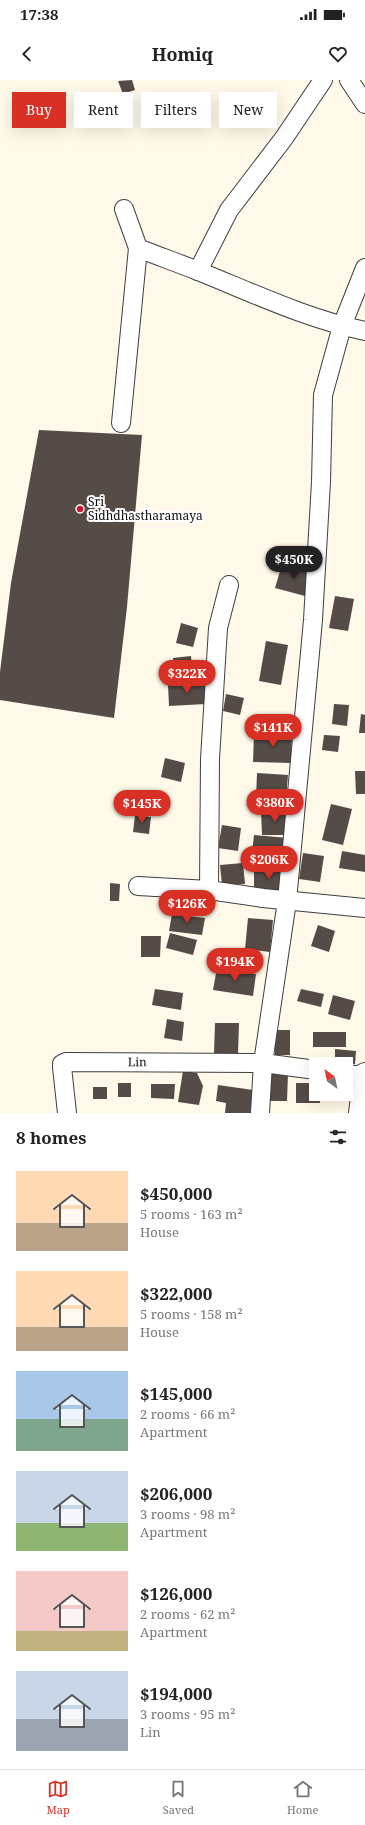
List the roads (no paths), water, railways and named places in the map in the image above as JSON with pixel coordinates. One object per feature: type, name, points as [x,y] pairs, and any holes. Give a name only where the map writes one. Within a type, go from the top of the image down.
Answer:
[{"type":"street","points":[[198,271],[229,210],[284,138],[324,80]]},
{"type":"street","points":[[349,80],[365,104]]},
{"type":"street","points":[[121,422],[138,248],[124,208]]},
{"type":"street","points":[[138,248],[264,299],[342,326],[365,331]]},
{"type":"street","points":[[260,1113],[263,1063],[286,901],[313,620],[321,482],[323,395],[342,326],[365,268]]},
{"type":"street","points":[[209,890],[210,759],[218,628],[229,584]]},
{"type":"street","points":[[138,886],[209,890],[286,901],[365,908]]},
{"type":"street","name":"Lin","points":[[67,1113],[62,1067],[64,1062],[263,1063],[309,1069]]},
{"type":"street","points":[[353,1074],[365,1075],[360,1113]]},
{"type":"place","name":"Sri Sidhdhastharamaya","points":[[80,509]]}]
